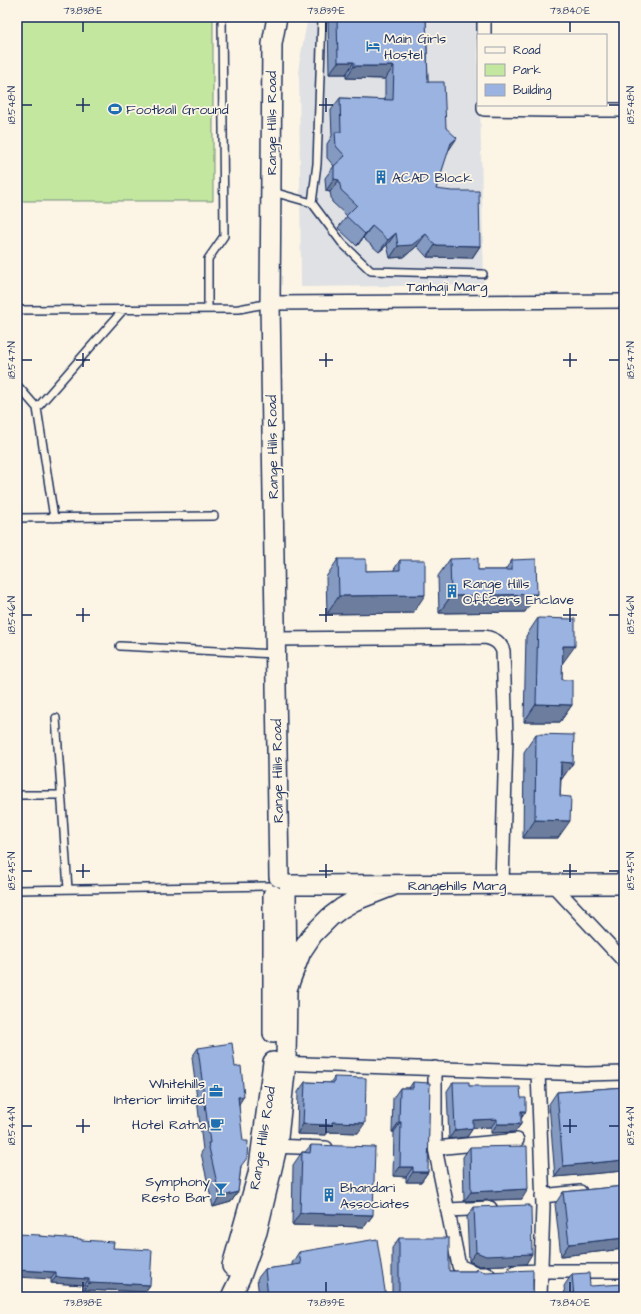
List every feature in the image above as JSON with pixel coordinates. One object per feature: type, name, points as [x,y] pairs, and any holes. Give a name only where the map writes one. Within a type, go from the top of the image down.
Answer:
[{"type":"main road","name":"Range Hills Road","points":[[277,17],[272,44],[270,303],[279,888],[274,1022],[280,1063]]},
{"type":"main road","name":"Rangehills Marg","points":[[279,888],[395,885],[624,884]]},
{"type":"main road","points":[[287,989],[301,952],[313,934],[330,917],[354,900],[395,885]]},
{"type":"main road","name":"Range Hills Road","points":[[220,1297],[231,1272],[258,1174],[270,1146],[287,989],[279,888]]},
{"type":"main road","points":[[231,1297],[241,1276],[257,1232],[270,1146]]},
{"type":"street","points":[[484,17],[484,34]]},
{"type":"street","points":[[484,106],[484,109],[624,110]]},
{"type":"street","name":"Tanhaji Marg","points":[[270,303],[624,301]]},
{"type":"street","points":[[275,647],[485,637],[492,638],[501,645],[503,651],[506,738],[502,884]]},
{"type":"street","points":[[552,884],[624,961]]},
{"type":"street","points":[[280,1063],[586,1074],[624,1074]]},
{"type":"street","points":[[435,1068],[435,1148],[459,1266],[478,1274],[541,1271],[624,1271]]},
{"type":"street","points":[[538,1072],[542,1201],[540,1297]]},
{"type":"street","points":[[435,1148],[517,1140]]},
{"type":"street","points":[[270,1146],[336,1149]]},
{"type":"street","points":[[527,1207],[542,1201],[594,1190]]},
{"type":"street","points":[[448,1210],[503,1208]]},
{"type":"lane","points":[[208,309],[208,258],[224,236],[222,17]]},
{"type":"lane","points":[[312,203],[317,164],[322,17]]},
{"type":"lane","points":[[271,192],[312,203],[342,243],[371,271],[483,274]]},
{"type":"lane","points":[[17,310],[239,309],[270,303]]},
{"type":"lane","points":[[37,408],[124,309]]},
{"type":"lane","points":[[17,385],[37,408],[54,518]]},
{"type":"lane","points":[[17,518],[214,516]]},
{"type":"lane","points":[[120,646],[275,647]]},
{"type":"lane","points":[[56,718],[68,889]]},
{"type":"lane","points":[[17,795],[61,795]]},
{"type":"lane","points":[[17,890],[279,888]]},
{"type":"shaded area","points":[[308,17],[478,17],[477,106],[480,106],[484,285],[301,287],[299,64]]},
{"type":"green space","name":"Football Ground","points":[[17,17],[213,17],[213,201],[17,201]]},
{"type":"building","points":[[337,17],[426,17],[428,82],[444,82],[446,128],[457,138],[451,143],[436,189],[452,191],[479,191],[480,246],[435,245],[426,234],[412,245],[398,246],[396,233],[388,240],[372,226],[365,234],[346,216],[357,205],[341,190],[339,180],[334,179],[334,166],[345,156],[336,146],[335,132],[341,132],[340,98],[393,100],[394,66],[354,66],[354,62],[338,62]]},
{"type":"building","points":[[478,558],[478,570],[512,570],[512,560],[536,559],[537,594],[451,596],[450,559]]},
{"type":"building","points":[[338,559],[366,559],[366,571],[400,570],[400,560],[425,560],[425,595],[339,596]]},
{"type":"building","points":[[538,618],[575,619],[575,646],[563,646],[562,680],[572,680],[572,705],[536,704]]},
{"type":"building","points":[[536,734],[574,735],[573,763],[561,762],[560,796],[571,797],[570,821],[535,820]]},
{"type":"building","points":[[232,1043],[235,1067],[241,1066],[244,1096],[238,1097],[243,1141],[248,1141],[247,1158],[241,1166],[238,1192],[220,1197],[208,1143],[210,1143],[198,1048]]},
{"type":"building","points":[[334,1077],[366,1078],[365,1123],[332,1122],[332,1125],[303,1124],[305,1082],[334,1083]]},
{"type":"building","points":[[413,1082],[430,1083],[428,1172],[413,1172],[413,1167],[400,1167],[400,1088],[413,1088]]},
{"type":"building","points":[[453,1082],[469,1082],[469,1086],[480,1087],[520,1087],[521,1098],[526,1098],[526,1111],[521,1111],[521,1124],[497,1124],[497,1119],[473,1120],[473,1128],[455,1130]]},
{"type":"building","points":[[624,1087],[624,1160],[563,1166],[557,1092]]},
{"type":"building","name":"Bhandari Associates","points":[[311,1145],[375,1147],[373,1215],[300,1213],[302,1152],[310,1153]]},
{"type":"building","points":[[527,1146],[528,1189],[471,1192],[470,1147]]},
{"type":"building","points":[[624,1186],[624,1238],[569,1244],[563,1192]]},
{"type":"building","points":[[529,1205],[529,1207],[531,1207],[532,1254],[486,1256],[476,1252],[474,1207]]},
{"type":"building","points":[[17,1234],[114,1242],[113,1248],[152,1250],[150,1285],[89,1283],[89,1279],[56,1277],[56,1272],[17,1270]]},
{"type":"building","points":[[399,1238],[449,1238],[449,1271],[477,1271],[476,1269],[485,1272],[533,1270],[533,1297],[399,1297]]},
{"type":"building","points":[[377,1239],[386,1297],[268,1297],[265,1269],[301,1264],[299,1252]]},
{"type":"building","points":[[589,1273],[590,1286],[624,1284],[624,1297],[574,1297],[572,1274]]},
{"type":"place","name":"Main Girls Hostel","points":[[373,46]]},
{"type":"place","name":"Football Ground","points":[[115,109]]},
{"type":"place","name":"ACAD Block","points":[[381,177]]},
{"type":"place","name":"Range Hills Offcers Enclave","points":[[452,591]]},
{"type":"place","name":"Whitehills Interior limited","points":[[216,1091]]},
{"type":"place","name":"Hotel Ratna","points":[[217,1124]]},
{"type":"place","name":"Symphony Resto Bar","points":[[221,1189]]},
{"type":"place","name":"Bhandari Associates","points":[[329,1195]]}]
